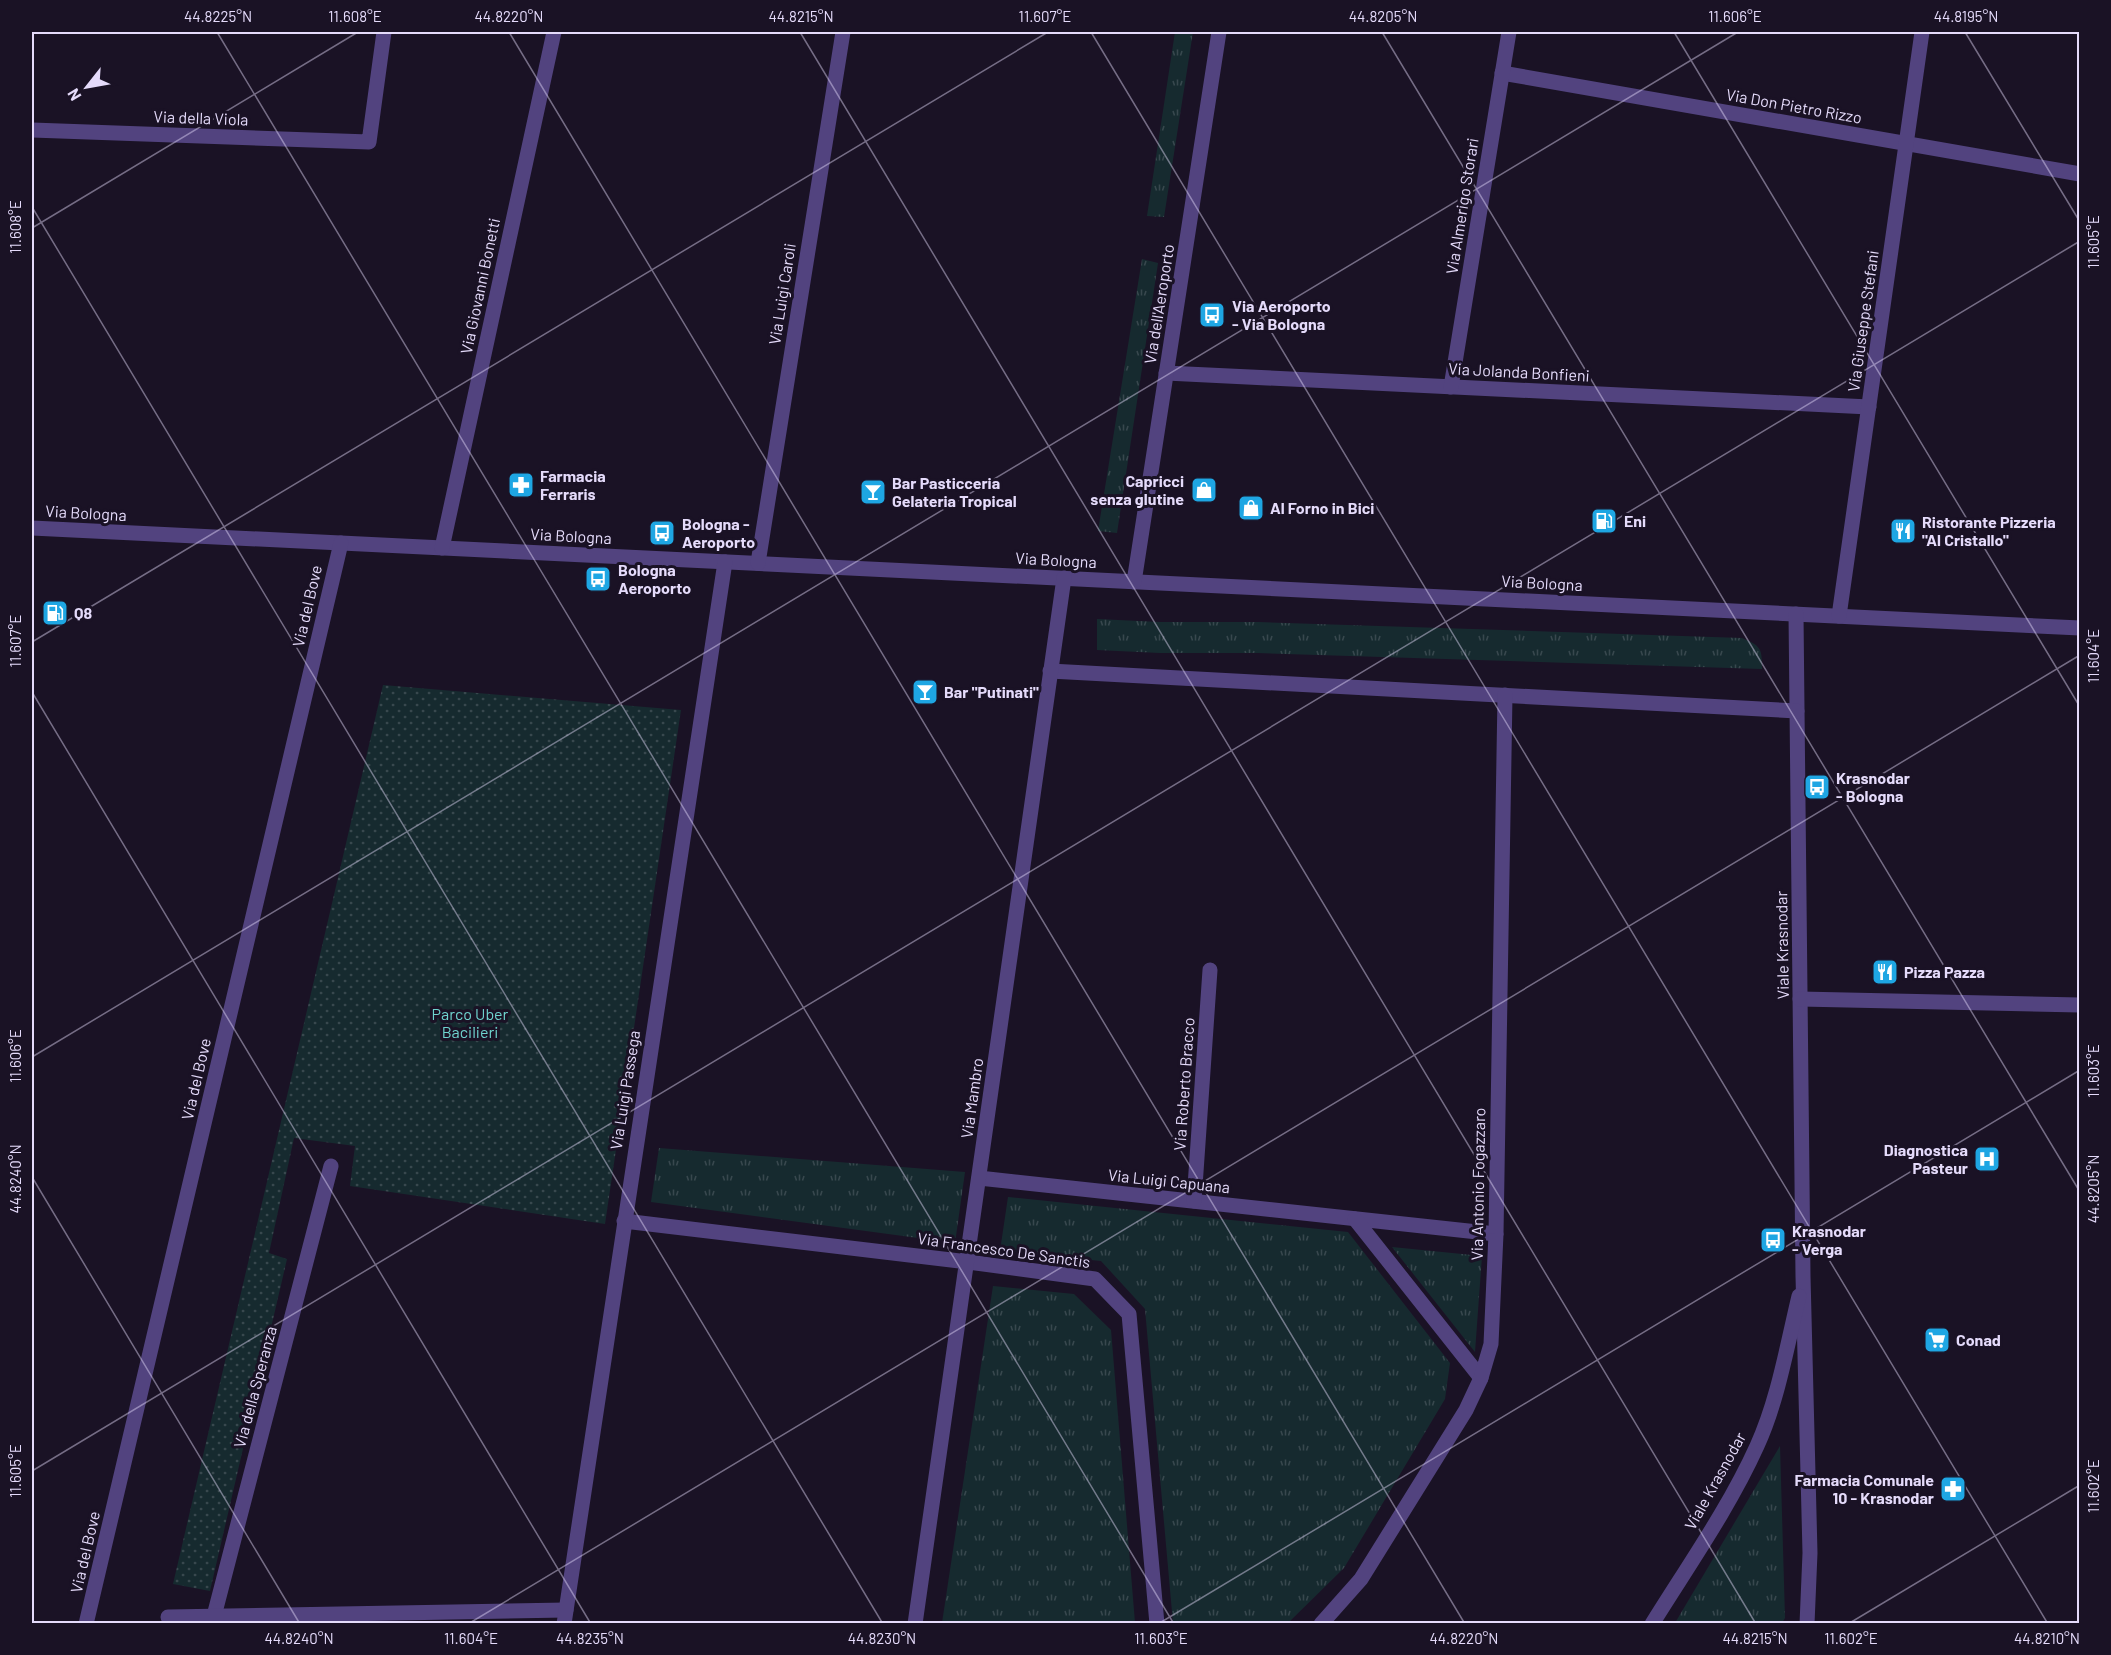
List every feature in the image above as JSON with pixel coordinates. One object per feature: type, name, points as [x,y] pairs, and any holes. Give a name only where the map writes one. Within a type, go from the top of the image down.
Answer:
[{"type":"street","name":"Via della Viola","points":[[32,129],[369,142],[384,32]]},
{"type":"street","name":"Via Giovanni Bonetti","points":[[442,548],[554,32]]},
{"type":"street","name":"Via Luigi Caroli","points":[[758,563],[843,32]]},
{"type":"street","name":"Via dell'Aeroporto","points":[[1134,582],[1219,32]]},
{"type":"street","name":"Via Almerigo Storari","points":[[1451,387],[1509,32]]},
{"type":"street","name":"Via Giuseppe Stefani","points":[[1839,616],[1922,32]]},
{"type":"street","name":"Via Don Pietro Rizzo","points":[[1502,73],[2079,174]]},
{"type":"street","name":"Via Jolanda Bonfieni","points":[[1167,373],[1869,407]]},
{"type":"street","name":"Via Bologna","points":[[32,528],[2079,627]]},
{"type":"street","name":"Via del Bove","points":[[86,1623],[341,543]]},
{"type":"street","name":"Via Luigi Passega","points":[[565,1617],[724,562]]},
{"type":"street","name":"Via Mambro","points":[[915,1623],[1064,578]]},
{"type":"street","name":"Viale Krasnodar","points":[[1796,614],[1803,1276],[1810,1553],[1807,1623]]},
{"type":"street","points":[[1050,671],[1797,711]]},
{"type":"street","name":"Via Antonio Fogazzaro","points":[[1321,1623],[1362,1579],[1466,1410],[1481,1378],[1491,1344],[1496,1234],[1505,695]]},
{"type":"street","name":"Via Roberto Bracco","points":[[1194,1201],[1210,970]]},
{"type":"street","points":[[1800,999],[2079,1005]]},
{"type":"street","name":"Via della Speranza","points":[[214,1616],[331,1166]]},
{"type":"street","name":"Via Luigi Capuana","points":[[979,1178],[1496,1234]]},
{"type":"street","points":[[1355,1219],[1481,1378]]},
{"type":"street","name":"Via Francesco De Sanctis","points":[[624,1221],[1095,1279],[1129,1314],[1157,1623]]},
{"type":"street","name":"Viale Krasnodar","points":[[1652,1623],[1737,1488],[1758,1444],[1786,1354],[1803,1276]]},
{"type":"street","points":[[168,1617],[565,1617]]},
{"type":"green space","points":[[1175,32],[1193,32],[1164,217],[1147,216]]},
{"type":"green space","points":[[1142,259],[1158,263],[1117,533],[1098,531]]},
{"type":"green space","points":[[1097,619],[1742,638],[1753,643],[1761,652],[1762,669],[1097,650]]},
{"type":"green space","name":"Parco Uber Bacilieri","points":[[383,685],[681,710],[605,1224],[350,1186],[355,1146],[294,1138],[269,1253],[287,1259],[210,1591],[173,1584]]},
{"type":"green space","points":[[659,1148],[965,1172],[955,1243],[651,1202]]},
{"type":"green space","points":[[1008,1197],[1348,1232],[1450,1363],[1445,1399],[1344,1568],[1288,1623],[1173,1623],[1145,1309],[1101,1261],[1000,1251]]},
{"type":"green space","points":[[1392,1247],[1482,1256],[1475,1352]]},
{"type":"green space","points":[[993,1286],[1074,1294],[1111,1330],[1135,1623],[942,1623]]},
{"type":"green space","points":[[1780,1446],[1785,1618],[1782,1623],[1675,1623]]},
{"type":"place","name":"Via Aeroporto - Via Bologna","points":[[1212,315]]},
{"type":"place","name":"Farmacia Ferraris","points":[[521,485]]},
{"type":"place","name":"Capricci senza glutine","points":[[1204,490]]},
{"type":"place","name":"Bar Pasticceria Gelateria Tropical","points":[[873,492]]},
{"type":"place","name":"Al Forno in Bici","points":[[1251,508]]},
{"type":"place","name":"Eni","points":[[1604,521]]},
{"type":"place","name":"Ristorante Pizzeria \"Al Cristallo\"","points":[[1903,531]]},
{"type":"place","name":"Bologna - Aeroporto","points":[[662,533]]},
{"type":"place","name":"Bologna Aeroporto","points":[[598,579]]},
{"type":"place","name":"Q8","points":[[55,613]]},
{"type":"place","name":"Bar \"Putinati\"","points":[[925,692]]},
{"type":"place","name":"Krasnodar - Bologna","points":[[1817,787]]},
{"type":"place","name":"Pizza Pazza","points":[[1885,972]]},
{"type":"place","name":"Diagnostica Pasteur","points":[[1987,1159]]},
{"type":"place","name":"Krasnodar - Verga","points":[[1773,1240]]},
{"type":"place","name":"Conad","points":[[1937,1340]]},
{"type":"place","name":"Farmacia Comunale 10 - Krasnodar","points":[[1953,1489]]}]
